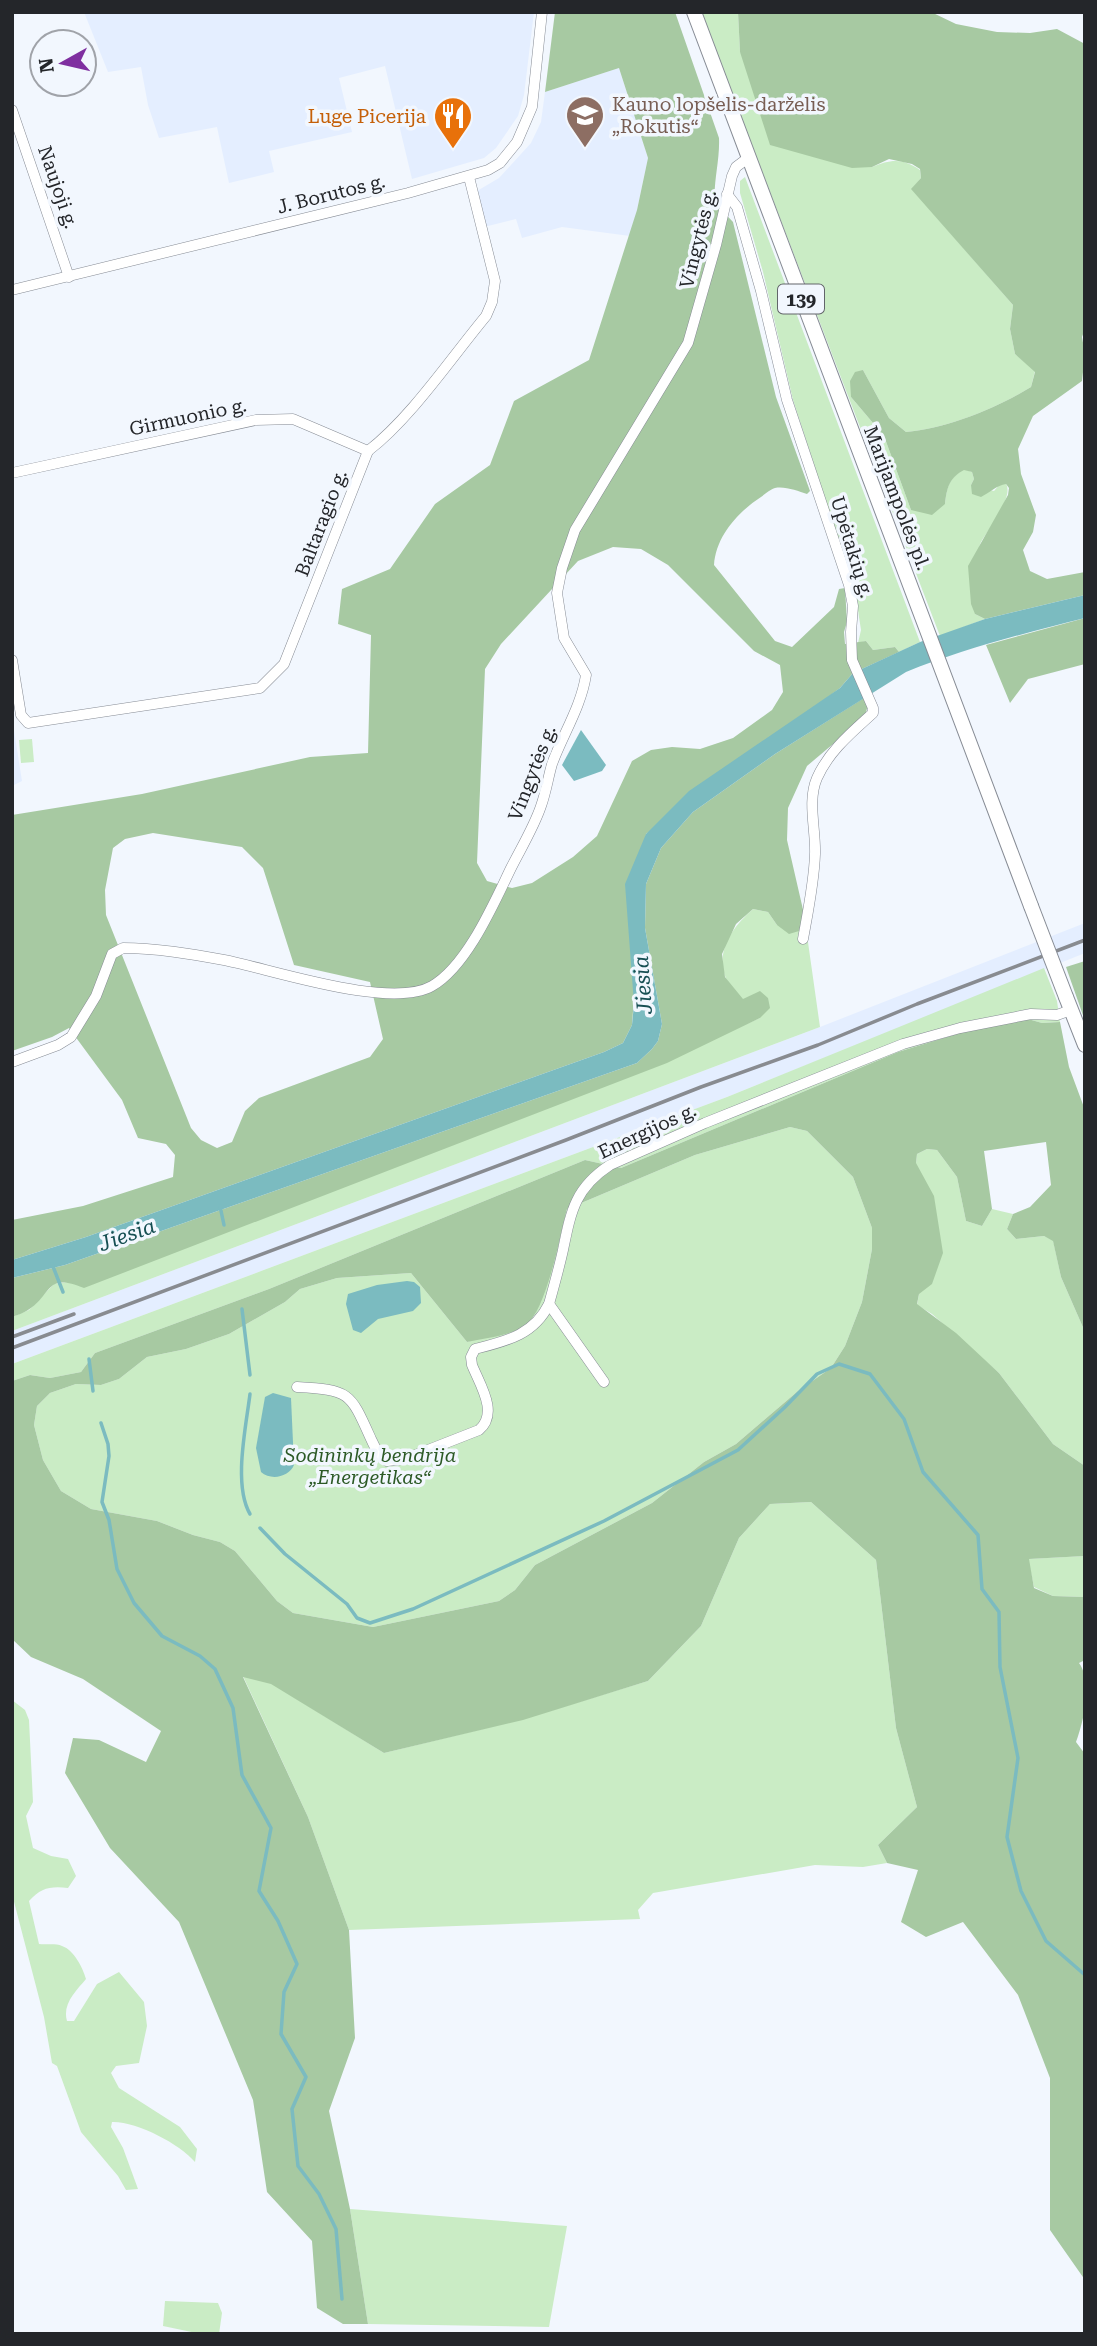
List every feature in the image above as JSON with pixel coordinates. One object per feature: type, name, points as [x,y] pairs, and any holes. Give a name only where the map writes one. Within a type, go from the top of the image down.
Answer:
[{"type":"main road","name":"Marijampolės pl.","points":[[694,12],[1069,1003]]},
{"type":"main road","name":"139","points":[[1069,1003],[1085,1045]]},
{"type":"street","name":"J. Borutos g.","points":[[12,290],[469,177],[488,170],[500,163],[524,130],[535,88],[542,12]]},
{"type":"street","name":"Naujoji g.","points":[[12,110],[69,276]]},
{"type":"street","name":"Vingytės g.","points":[[12,1062],[58,1045],[71,1037],[96,996],[112,954],[123,948],[223,960],[339,987],[384,993],[408,993],[431,987],[446,975],[483,924],[541,807],[552,764],[583,694],[586,675],[564,638],[557,593],[575,530],[688,343],[716,245],[727,194],[736,167],[748,158]]},
{"type":"street","name":"Baltaragio g.","points":[[12,660],[21,715],[23,720],[34,723],[260,688],[284,664],[368,451],[387,436],[409,410],[486,316],[492,302],[495,281],[469,177]]},
{"type":"street","name":"Upėtakių g.","points":[[727,194],[737,207],[761,291],[787,400],[849,584],[853,606],[851,651],[857,675],[870,700],[873,713],[843,739],[827,759],[816,781],[813,805],[814,873],[803,939]]},
{"type":"street","name":"Girmuonio g.","points":[[12,474],[256,420],[293,419],[368,451]]},
{"type":"street","name":"Energijos g.","points":[[298,1387],[332,1389],[344,1394],[357,1408],[375,1449],[387,1461],[405,1459],[479,1430],[485,1425],[489,1413],[471,1357],[475,1349],[524,1334],[544,1315],[575,1202],[590,1181],[610,1166],[705,1123],[903,1044],[960,1028],[1031,1014],[1057,1015],[1069,1003]]},
{"type":"street","points":[[549,1304],[604,1382]]},
{"type":"shaded area","points":[[84,12],[534,12],[524,95],[518,116],[496,148],[484,158],[412,179],[385,66],[339,78],[352,132],[269,151],[274,172],[229,183],[217,127],[159,138],[148,105],[141,67],[108,72],[98,47],[98,28],[90,28]]},
{"type":"shaded area","name":"Kauno lopšelis-darželis „Rokutis“","points":[[619,68],[648,158],[630,236],[562,227],[522,238],[516,219],[484,227],[477,191],[499,178],[531,143],[541,122],[545,92]]},
{"type":"shaded area","points":[[12,718],[22,781],[12,786]]},
{"type":"shaded area","points":[[1085,923],[1085,953],[727,1097],[12,1364],[12,1331],[820,1027]]},
{"type":"green space","points":[[555,12],[675,12],[719,138],[715,203],[733,222],[776,397],[810,491],[807,494],[787,488],[775,488],[752,503],[724,535],[714,565],[775,641],[792,647],[834,607],[839,589],[845,588],[845,644],[866,641],[873,650],[895,647],[899,652],[853,673],[840,688],[646,834],[632,1025],[623,1043],[86,1237],[12,1260],[12,1220],[83,1206],[173,1177],[175,1155],[166,1144],[138,1138],[122,1100],[69,1028],[12,1051],[12,815],[142,794],[310,757],[368,753],[371,635],[338,624],[342,589],[390,569],[435,504],[490,465],[514,401],[589,360],[637,210],[648,158],[619,68],[545,92]],"holes":[[[613,547],[641,549],[668,565],[754,651],[780,665],[783,692],[772,710],[733,738],[700,749],[672,747],[651,750],[632,761],[597,836],[573,857],[532,883],[512,888],[487,881],[477,863],[485,669],[501,644],[578,561]],[[153,833],[242,847],[263,868],[294,965],[370,982],[383,1039],[370,1057],[259,1098],[245,1111],[232,1142],[217,1148],[201,1140],[191,1128],[106,915],[105,890],[113,848],[125,839]]]},
{"type":"green space","points":[[701,12],[738,12],[740,52],[872,167],[897,161],[908,163],[920,170],[921,178],[912,189],[1013,305],[1010,329],[1015,354],[1035,371],[1031,387],[1018,395],[954,422],[906,432],[889,418],[863,370],[851,397],[884,436],[911,510],[945,504],[950,484],[964,469],[972,472],[974,479],[971,485],[994,491],[1000,484],[1006,484],[1008,490],[1003,505],[979,548],[975,614],[985,619],[940,636]]},
{"type":"green space","points":[[738,12],[931,12],[956,24],[997,32],[1030,33],[1057,29],[1085,44],[1085,329],[1082,337],[1085,354],[1082,381],[1033,416],[1018,449],[1021,474],[1036,515],[1033,532],[1023,550],[1030,571],[1047,579],[1085,572],[1085,595],[985,619],[975,614],[971,604],[968,566],[1008,495],[1009,488],[1006,484],[981,497],[972,494],[972,472],[964,470],[955,476],[950,484],[945,504],[932,515],[911,510],[884,436],[851,397],[850,381],[855,372],[863,370],[889,418],[906,432],[938,427],[1003,402],[1031,387],[1035,372],[1015,354],[1010,329],[1013,305],[911,189],[921,178],[920,169],[912,164],[889,159],[872,167],[852,168],[770,145],[740,52]]},
{"type":"green space","points":[[745,177],[920,642],[899,652],[895,647],[873,650],[866,641],[858,643],[861,630],[855,591],[793,400],[763,272],[740,193],[740,181]]},
{"type":"green space","points":[[1085,618],[1085,664],[1028,679],[1010,703],[986,645]]},
{"type":"green space","points":[[864,698],[868,704],[865,717],[807,766],[788,808],[787,840],[804,914],[799,931],[789,934],[777,925],[768,912],[753,909],[736,924],[722,954],[725,977],[743,999],[760,991],[768,998],[770,1008],[760,1018],[667,1063],[84,1288],[62,1282],[56,1284],[28,1310],[12,1317],[12,1278],[65,1265],[637,1063],[658,1041],[662,1024],[645,928],[646,884],[661,848],[693,812],[775,754]]},
{"type":"green space","points":[[32,739],[34,762],[21,763],[19,740]]},
{"type":"green space","points":[[753,909],[768,912],[777,925],[804,914],[820,1027],[12,1331],[12,1317],[29,1310],[54,1284],[69,1282],[717,1037],[760,1018],[731,986],[723,966],[728,938]]},
{"type":"green space","points":[[1085,961],[1085,1021],[1066,967]]},
{"type":"green space","points":[[1044,968],[1057,1001],[1060,1022],[1042,1023],[1028,1019],[960,1033],[898,1052],[621,1168],[585,1160],[269,1289],[95,1353],[81,1372],[50,1378],[30,1375],[12,1381],[12,1364],[727,1097]]},
{"type":"green space","points":[[1028,1019],[1042,1023],[1060,1022],[1069,1067],[1085,1110],[1085,1332],[1061,1277],[1053,1241],[1044,1236],[1016,1239],[1007,1229],[1013,1214],[1030,1207],[1051,1185],[1046,1142],[984,1151],[992,1209],[982,1226],[966,1221],[957,1177],[937,1150],[927,1149],[917,1154],[916,1163],[934,1196],[943,1253],[932,1284],[919,1294],[917,1304],[956,1333],[999,1373],[1053,1444],[1085,1466],[1085,1556],[1029,1559],[1034,1588],[1053,1596],[1085,1597],[1085,1660],[1079,1663],[1086,1680],[1086,1701],[1076,1742],[1085,1754],[1085,2280],[1050,2230],[1050,2078],[1018,1995],[963,1922],[926,1937],[901,1922],[918,1870],[887,1863],[878,1845],[917,1807],[896,1728],[876,1560],[811,1502],[770,1504],[739,1538],[701,1626],[648,1681],[523,1720],[384,1753],[271,1684],[243,1677],[308,1817],[349,1930],[355,2038],[329,2111],[350,2209],[368,2324],[343,2324],[317,2308],[312,2241],[267,2192],[253,2100],[179,1922],[110,1848],[65,1773],[73,1738],[99,1740],[146,1762],[161,1731],[83,1679],[31,1657],[12,1639],[12,1381],[30,1375],[50,1378],[81,1372],[95,1353],[269,1289],[585,1160],[621,1168],[898,1052],[960,1033]],"holes":[[[790,1127],[807,1131],[853,1177],[872,1228],[872,1249],[862,1302],[845,1346],[831,1368],[798,1391],[736,1444],[704,1462],[652,1503],[535,1565],[515,1590],[499,1601],[373,1627],[293,1613],[277,1601],[235,1551],[220,1542],[157,1521],[91,1509],[61,1491],[43,1460],[34,1425],[37,1406],[50,1393],[76,1384],[101,1385],[119,1379],[147,1357],[186,1349],[229,1334],[285,1302],[300,1289],[337,1278],[411,1273],[467,1342],[519,1329],[533,1318],[546,1290],[567,1209],[695,1155]]]},
{"type":"green space","name":"Sodininkų bendrija „Energetikas“","points":[[790,1127],[807,1131],[853,1177],[872,1228],[872,1249],[862,1302],[845,1346],[831,1368],[798,1391],[736,1444],[704,1462],[652,1503],[535,1565],[515,1590],[499,1601],[373,1627],[293,1613],[277,1601],[235,1551],[220,1542],[157,1521],[91,1509],[61,1491],[43,1460],[34,1425],[37,1406],[50,1393],[76,1384],[101,1385],[119,1379],[147,1357],[186,1349],[229,1334],[285,1302],[300,1289],[337,1278],[411,1273],[467,1342],[533,1319],[550,1275],[567,1209],[695,1155]]},
{"type":"green space","points":[[927,1149],[937,1150],[957,1177],[966,1221],[982,1226],[992,1209],[1013,1214],[1007,1229],[1016,1239],[1044,1236],[1053,1240],[1061,1277],[1085,1332],[1085,1466],[1053,1444],[999,1373],[932,1314],[917,1305],[916,1163],[917,1154]]},
{"type":"green space","points":[[811,1502],[876,1560],[896,1728],[917,1807],[878,1845],[887,1863],[863,1867],[815,1865],[653,1893],[638,1910],[640,1919],[349,1930],[308,1817],[243,1676],[271,1683],[384,1753],[523,1719],[648,1681],[701,1626],[739,1538],[770,1504]]},
{"type":"green space","points":[[1085,1556],[1085,1597],[1053,1596],[1034,1587],[1028,1559]]},
{"type":"green space","points":[[12,1700],[25,1710],[29,1720],[33,1802],[26,1816],[33,1848],[51,1856],[68,1859],[76,1876],[68,1888],[46,1889],[29,1901],[39,1944],[66,1948],[77,1960],[86,1979],[68,2003],[67,2021],[74,2021],[97,1984],[119,1972],[144,2002],[147,2026],[139,2063],[116,2066],[111,2073],[119,2088],[180,2127],[197,2149],[195,2162],[179,2148],[145,2129],[112,2122],[111,2127],[123,2148],[138,2189],[126,2190],[118,2176],[81,2132],[57,2066],[52,2063],[44,2017],[12,1894]]},
{"type":"green space","points":[[350,2209],[567,2226],[549,2327],[368,2324]]},
{"type":"green space","points":[[165,2301],[218,2303],[222,2313],[219,2334],[201,2334],[163,2326]]},
{"type":"water","name":"Jiesia","points":[[1085,595],[1085,618],[972,649],[906,672],[775,754],[693,812],[661,848],[646,884],[645,928],[662,1024],[658,1041],[637,1063],[65,1265],[12,1278],[12,1260],[86,1237],[623,1043],[632,1025],[634,1004],[625,884],[646,834],[689,791],[840,688],[853,673],[920,642],[985,619]]},
{"type":"water","points":[[581,730],[606,765],[602,771],[574,781],[562,765]]},
{"type":"water","points":[[407,1281],[420,1287],[421,1303],[413,1311],[378,1319],[361,1333],[353,1330],[346,1304],[348,1294],[377,1285]]},
{"type":"water","points":[[273,1393],[291,1398],[294,1465],[284,1475],[275,1477],[261,1472],[256,1448],[265,1397]]},
{"type":"waterway","points":[[220,1206],[224,1225]]},
{"type":"waterway","points":[[52,1264],[63,1292]]},
{"type":"waterway","points":[[242,1309],[250,1375]]},
{"type":"waterway","points":[[89,1359],[93,1391]]},
{"type":"waterway","points":[[260,1528],[285,1554],[347,1604],[357,1618],[370,1623],[413,1609],[604,1521],[738,1450],[817,1374],[839,1364],[870,1374],[904,1419],[923,1472],[978,1535],[982,1589],[999,1612],[1000,1667],[1018,1758],[1007,1837],[1021,1891],[1046,1941],[1085,1975]]},
{"type":"waterway","points":[[250,1394],[241,1472],[245,1502],[250,1514]]},
{"type":"waterway","points":[[101,1423],[109,1456],[102,1502],[109,1520],[117,1569],[134,1603],[162,1636],[200,1656],[215,1669],[233,1708],[242,1775],[271,1828],[259,1891],[278,1921],[297,1964],[284,1992],[281,2034],[306,2077],[292,2109],[298,2166],[319,2194],[336,2229],[342,2299]]},
{"type":"railway","points":[[12,1348],[818,1045],[1085,940]]},
{"type":"railway","points":[[12,1337],[74,1314]]},
{"type":"place","name":"Kauno lopšelis-darželis „Rokutis“","points":[[585,149]]},
{"type":"place","name":"Luge Picerija","points":[[453,150]]}]
